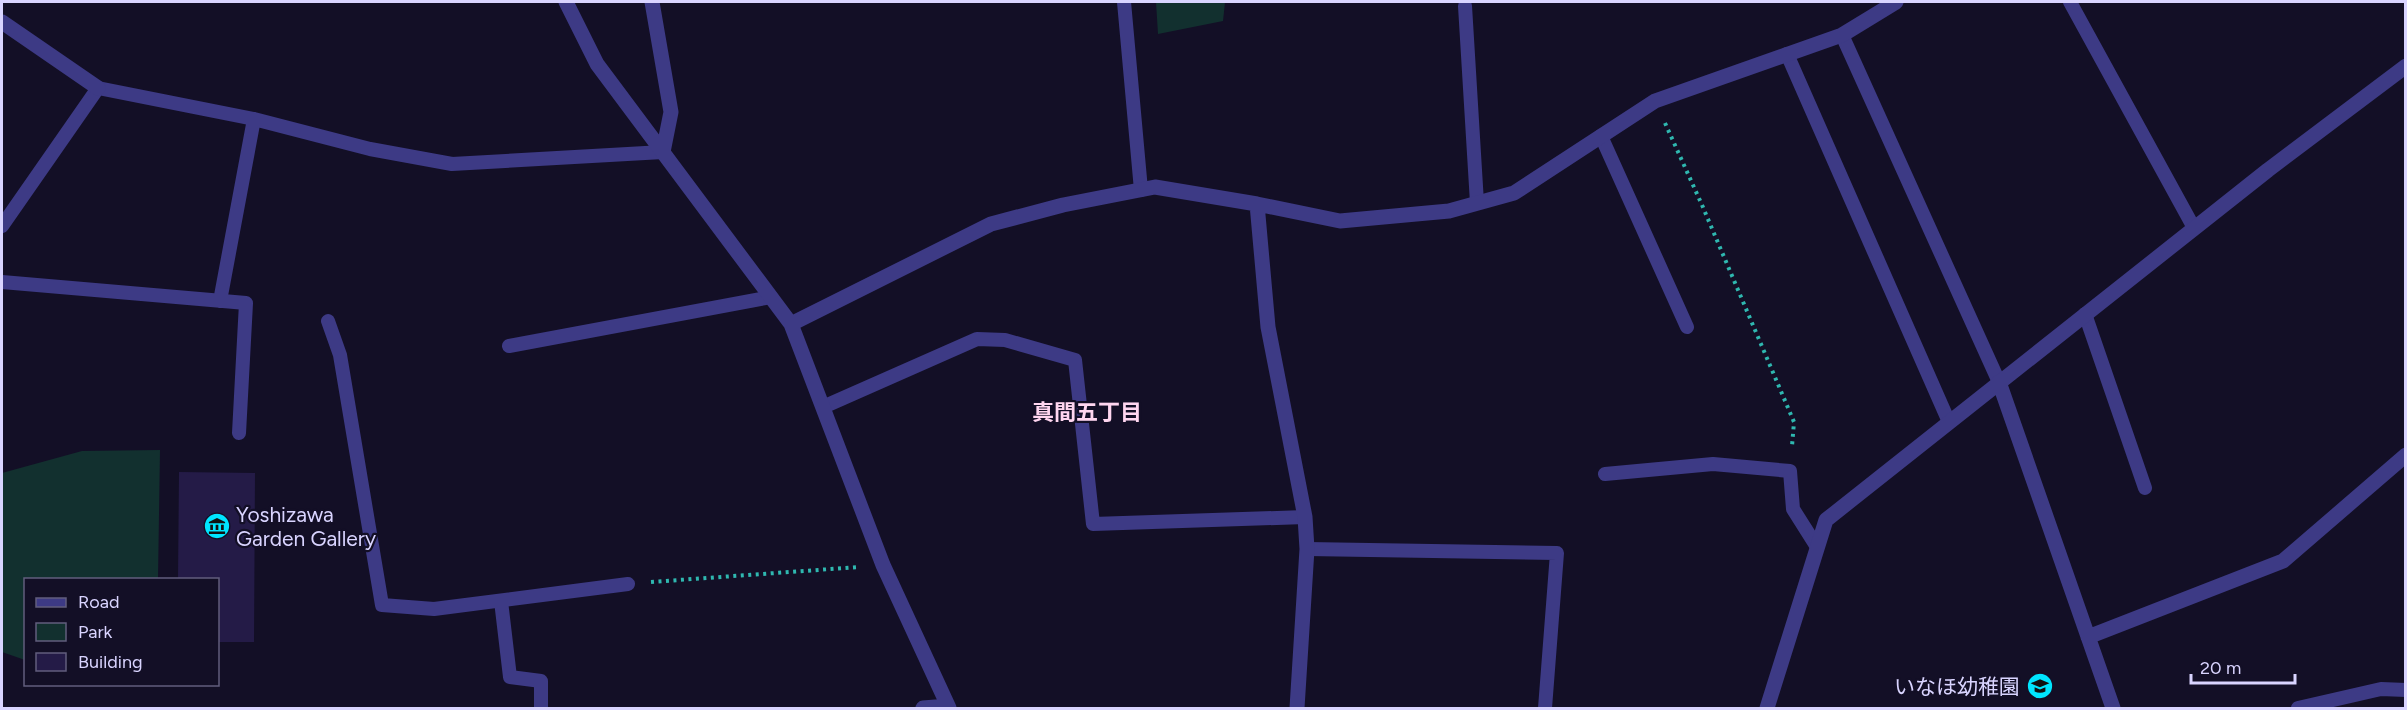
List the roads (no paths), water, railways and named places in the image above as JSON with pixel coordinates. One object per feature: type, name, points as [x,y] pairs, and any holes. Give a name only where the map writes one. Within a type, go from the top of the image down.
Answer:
[{"type":"street","points":[[566,2],[597,64],[791,324],[884,565],[949,707],[923,708]]},
{"type":"street","points":[[652,2],[671,112],[663,152]]},
{"type":"street","points":[[791,324],[991,224],[1063,204],[1155,187],[1340,221],[1449,210],[1514,193],[1655,101],[1842,35],[1896,2]]},
{"type":"street","points":[[2,22],[98,88]]},
{"type":"street","points":[[1767,708],[1826,520],[2194,228],[2406,66]]},
{"type":"street","points":[[1257,204],[1268,327],[1305,517],[1307,549],[1297,708]]},
{"type":"street","points":[[1999,382],[2113,708]]},
{"type":"street","points":[[2088,637],[2283,561],[2406,455]]},
{"type":"lane","points":[[1124,2],[1141,190]]},
{"type":"lane","points":[[2070,2],[2194,228]]},
{"type":"lane","points":[[1465,6],[1477,203]]},
{"type":"lane","points":[[1842,35],[1999,382]]},
{"type":"lane","points":[[1787,54],[1949,422]]},
{"type":"lane","points":[[2,226],[98,88],[254,119],[370,149],[452,164],[663,152]]},
{"type":"lane","points":[[220,301],[254,119]]},
{"type":"lane","points":[[1601,136],[1687,327]]},
{"type":"lane","points":[[2,282],[246,303],[239,433]]},
{"type":"lane","points":[[509,345],[771,297]]},
{"type":"lane","points":[[2085,314],[2145,488]]},
{"type":"lane","points":[[328,321],[340,355],[382,605],[434,609],[628,584]]},
{"type":"lane","points":[[823,407],[977,339],[1005,340],[1075,360],[1093,524],[1305,517]]},
{"type":"lane","points":[[1605,474],[1713,464],[1790,471],[1793,510],[1817,547]]},
{"type":"lane","points":[[1307,549],[1557,553],[1545,708]]},
{"type":"lane","points":[[501,602],[510,677],[542,681],[541,708]]},
{"type":"lane","points":[[2298,708],[2381,688],[2406,690]]},
{"type":"place","name":"Yoshizawa Garden Gallery","points":[[217,526]]},
{"type":"place","name":"いなほ幼稚園","points":[[2040,686]]},
{"type":"district","name":"真間五丁目","points":[[1087,412]]}]
